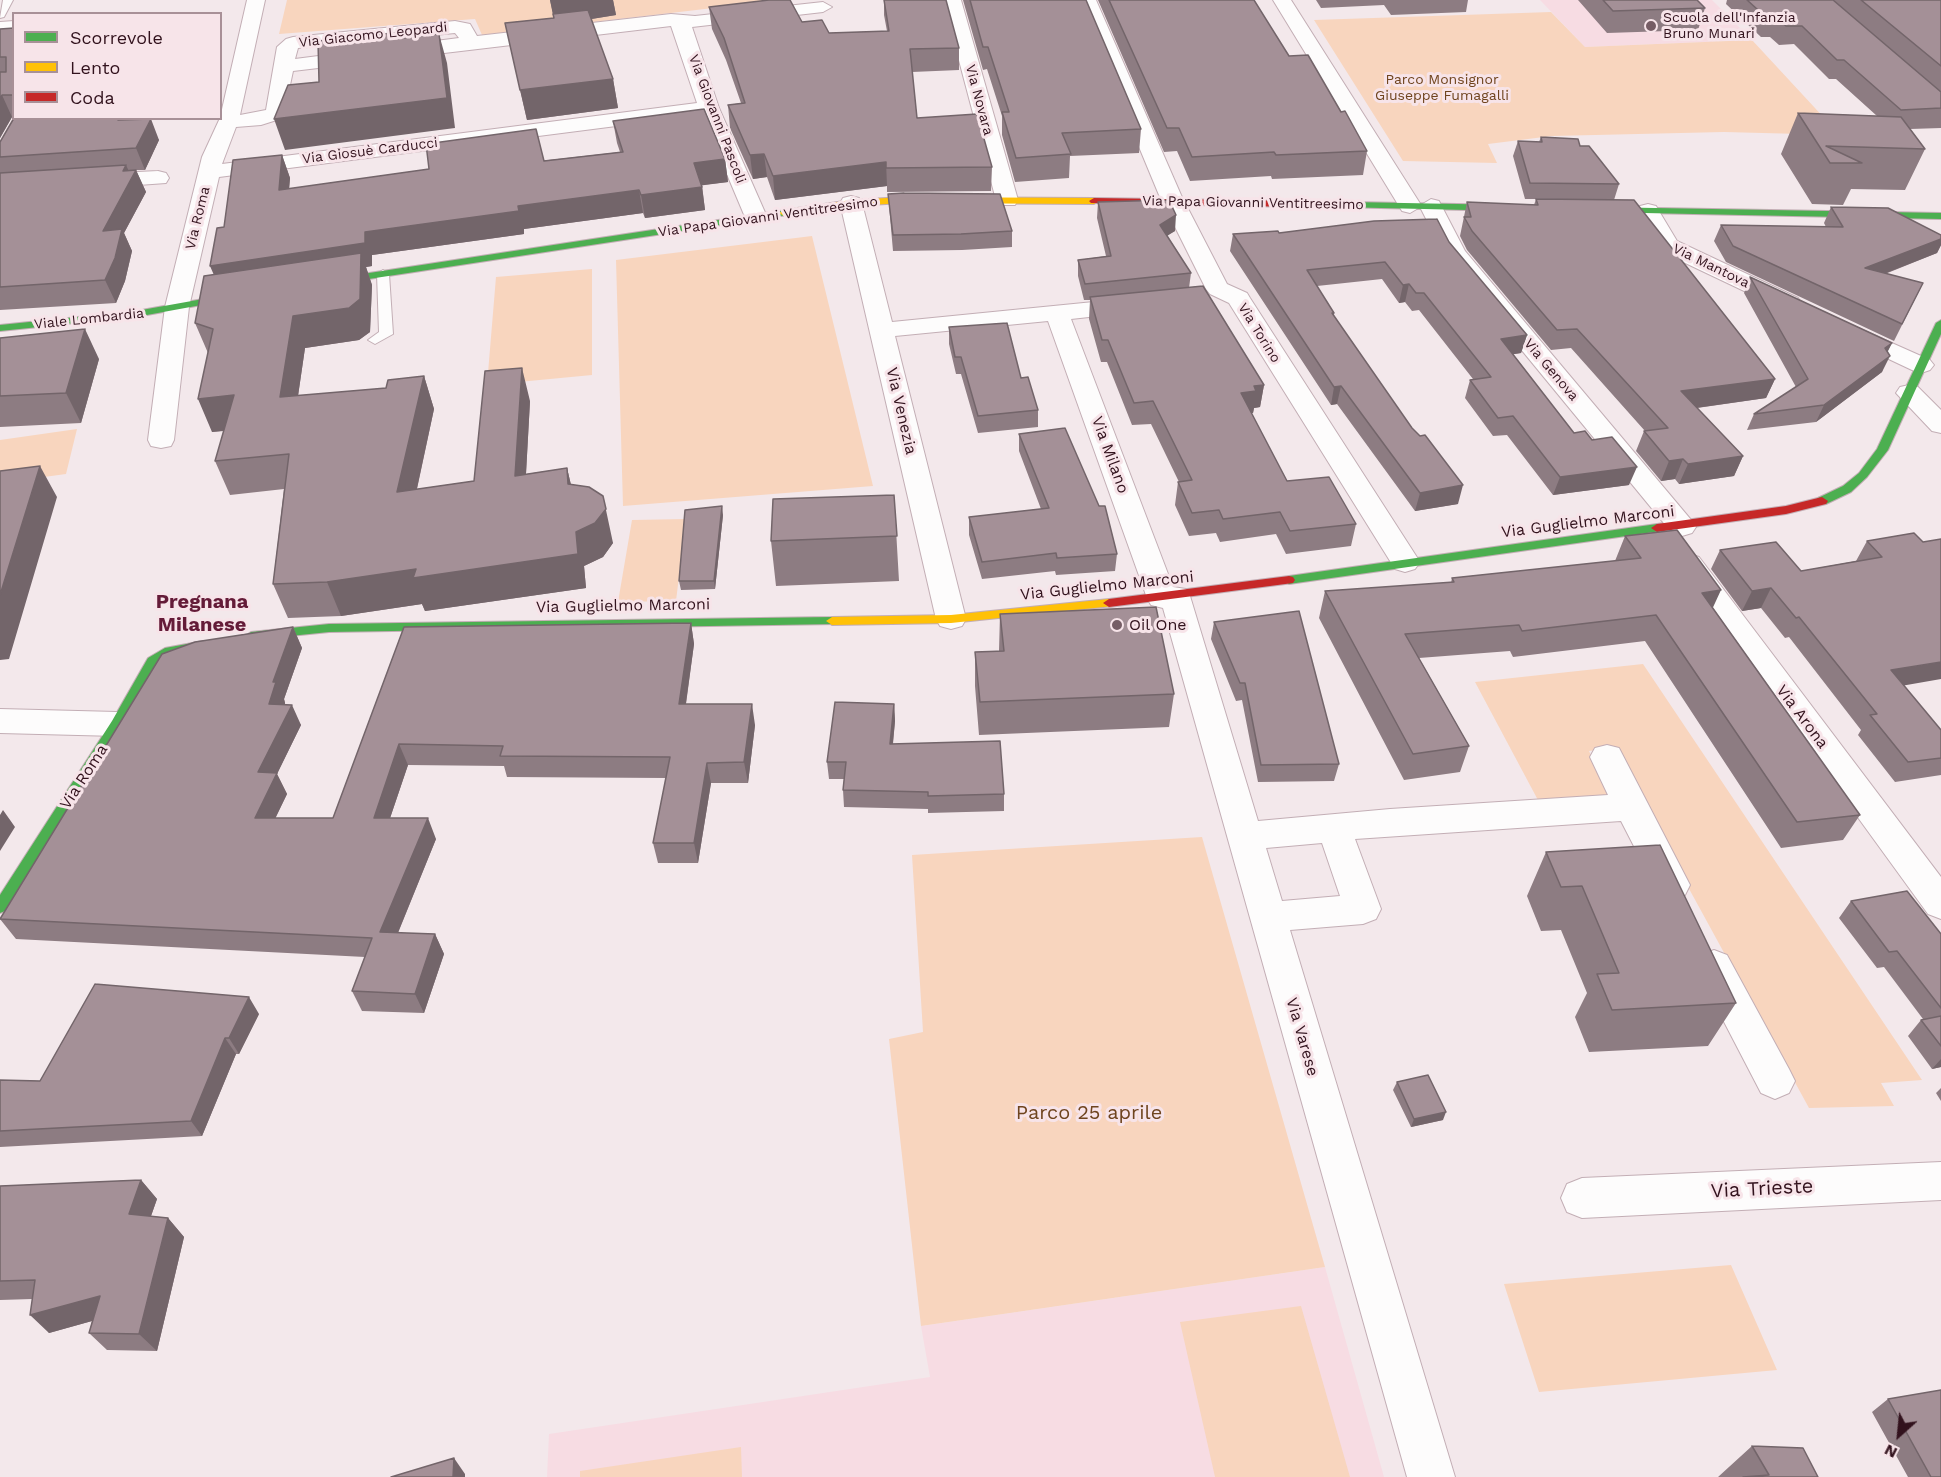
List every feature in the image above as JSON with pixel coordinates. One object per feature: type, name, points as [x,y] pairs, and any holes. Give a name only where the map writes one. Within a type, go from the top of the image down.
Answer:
[{"type":"street","name":"Via Roma","points":[[161,440],[177,307],[209,172],[228,122],[256,0]]},
{"type":"street","name":"Via Novara","points":[[952,0],[1007,200]]},
{"type":"street","name":"Via Torino","points":[[1087,0],[1173,201],[1218,289],[1238,298],[1405,562]]},
{"type":"street","name":"Via Genova","points":[[1282,0],[1454,253],[1672,528]]},
{"type":"street","name":"Via Giacomo Leopardi","points":[[228,122],[261,119],[276,114],[284,66],[471,42],[680,20],[695,22],[823,7]]},
{"type":"street","name":"Via Giovanni Pascoli","points":[[680,20],[709,108],[756,217]]},
{"type":"street","name":"Via Giosuè Carducci","points":[[209,172],[709,108]]},
{"type":"street","points":[[79,183],[158,178]]},
{"type":"street","name":"Via Papa Giovanni Ventitreesimo","points":[[312,285],[851,203],[1007,200],[1173,201],[1522,208]]},
{"type":"street","name":"Via Venezia","points":[[851,203],[951,619]]},
{"type":"street","points":[[1579,209],[1941,216]]},
{"type":"street","name":"Via Mantova","points":[[1648,211],[1668,246],[1921,365]]},
{"type":"street","points":[[177,307],[253,294]]},
{"type":"street","points":[[1196,299],[1231,295]]},
{"type":"street","points":[[882,330],[1161,302]]},
{"type":"street","name":"Viale Lombardia","points":[[0,328],[177,307]]},
{"type":"street","name":"Via Milano","points":[[1057,313],[1169,597]]},
{"type":"street","name":"Via Guglielmo Marconi","points":[[236,638],[270,632],[329,628],[951,619],[1169,597],[1405,562],[1672,528],[1786,510],[1827,500],[1847,489],[1863,475],[1882,450],[1941,323]]},
{"type":"street","points":[[1909,393],[1941,425]]},
{"type":"street","name":"Via Arona","points":[[1672,528],[1941,904]]},
{"type":"street","name":"Via Varese","points":[[1169,597],[1244,836],[1431,1477]]},
{"type":"street","name":"Via Roma","points":[[0,907],[117,724],[153,661],[170,651],[214,643]]},
{"type":"street","points":[[0,721],[117,724]]},
{"type":"street","points":[[1607,758],[1775,1081]]},
{"type":"street","points":[[1244,836],[1631,807]]},
{"type":"street","points":[[1268,917],[1363,909],[1334,828]]},
{"type":"street","name":"Via Trieste","points":[[1582,1198],[1939,1183]]},
{"type":"lane","points":[[0,15],[8,0]]},
{"type":"lane","points":[[375,340],[386,334],[383,274]]},
{"type":"shaded area","name":"Scuola dell'Infanzia Bruno Munari","points":[[1540,0],[1712,0],[1752,40],[1585,47]]},
{"type":"shaded area","points":[[1325,1267],[1384,1477],[547,1477],[549,1434],[930,1377],[921,1326]]},
{"type":"green space","points":[[287,0],[782,0],[482,35],[475,19],[279,34]]},
{"type":"green space","name":"Parco Monsignor Giuseppe Fumagalli","points":[[1551,12],[1585,47],[1752,40],[1840,135],[1724,132],[1552,136],[1488,144],[1497,163],[1403,161],[1314,20]]},
{"type":"green space","points":[[812,236],[873,486],[623,506],[616,260]]},
{"type":"green space","points":[[592,269],[592,375],[487,385],[496,277]]},
{"type":"green space","points":[[77,429],[66,474],[0,483],[0,440]]},
{"type":"green space","points":[[686,519],[676,601],[618,602],[632,520]]},
{"type":"green space","points":[[1643,664],[1922,1080],[1881,1083],[1894,1106],[1809,1108],[1612,748],[1589,751],[1611,797],[1539,802],[1475,682]]},
{"type":"green space","name":"Parco 25 aprile","points":[[1202,837],[1325,1267],[921,1326],[889,1039],[923,1032],[912,855]]},
{"type":"green space","points":[[1731,1265],[1777,1370],[1539,1392],[1504,1284]]},
{"type":"green space","points":[[1301,1306],[1350,1477],[1215,1477],[1180,1322]]},
{"type":"green space","points":[[741,1447],[742,1477],[580,1477],[580,1471]]},
{"type":"building","points":[[769,0],[790,0],[802,22],[822,20],[829,33],[889,31],[884,0],[946,0],[959,48],[910,49],[917,118],[977,114],[992,167],[886,168],[886,162],[773,176],[764,154],[750,155],[728,105],[745,103],[724,38],[709,7]]},
{"type":"building","points":[[970,0],[1086,0],[1141,129],[1062,133],[1071,154],[1016,158],[1002,112],[1009,112],[988,47],[983,47]]},
{"type":"building","points":[[1109,0],[1254,0],[1289,56],[1308,55],[1341,112],[1345,111],[1367,151],[1276,155],[1274,152],[1192,157],[1179,128],[1167,128]]},
{"type":"building","points":[[1603,0],[1697,0],[1705,8],[1613,11]]},
{"type":"building","points":[[1747,0],[1833,0],[1941,92],[1941,108],[1901,110],[1844,60],[1837,60],[1802,26],[1786,26],[1777,18],[1768,19]]},
{"type":"building","points":[[1861,0],[1941,0],[1941,66]]},
{"type":"building","points":[[588,10],[613,79],[520,90],[505,23],[554,18],[553,14]]},
{"type":"building","points":[[12,28],[12,95],[2,95],[0,99],[0,72],[6,72],[6,57],[0,57],[0,29]]},
{"type":"building","points":[[402,32],[403,38],[439,34],[447,98],[274,119],[288,85],[319,82],[318,41]]},
{"type":"building","points":[[704,109],[725,159],[694,163],[702,187],[641,195],[639,190],[518,206],[519,211],[365,232],[365,243],[210,266],[217,228],[224,227],[233,160],[282,155],[279,190],[429,169],[426,144],[536,129],[544,161],[623,152],[613,121]]},
{"type":"building","points":[[1798,113],[1901,117],[1925,149],[1826,146],[1862,163],[1830,163]]},
{"type":"building","points":[[13,120],[150,120],[136,148],[0,157],[0,142]]},
{"type":"building","points":[[1541,137],[1578,139],[1580,146],[1589,146],[1619,184],[1530,183],[1518,141],[1542,142]]},
{"type":"building","points":[[126,165],[123,171],[136,170],[103,231],[122,229],[115,258],[105,280],[0,287],[0,173]]},
{"type":"building","points":[[888,194],[1000,194],[1012,231],[893,235]]},
{"type":"building","points":[[1536,199],[1634,200],[1775,379],[1681,391],[1743,456],[1688,464],[1683,459],[1669,461],[1644,431],[1668,428],[1577,329],[1557,330],[1472,231],[1464,217],[1471,217],[1467,202],[1538,205]]},
{"type":"building","points":[[1169,200],[1176,215],[1160,225],[1191,273],[1085,284],[1078,260],[1111,256],[1098,202]]},
{"type":"building","points":[[1831,207],[1888,208],[1941,235],[1941,239],[1865,268],[1923,283],[1902,324],[1733,246],[1721,225],[1843,227]]},
{"type":"building","points":[[1437,219],[1449,242],[1527,335],[1501,339],[1574,433],[1585,431],[1592,440],[1612,437],[1637,467],[1560,477],[1513,416],[1498,418],[1470,380],[1491,377],[1424,293],[1416,293],[1409,284],[1403,285],[1385,262],[1307,270],[1334,313],[1332,313],[1412,428],[1420,436],[1425,435],[1463,485],[1420,493],[1341,386],[1334,387],[1233,234],[1278,231],[1279,233],[1374,221]]},
{"type":"building","points":[[361,253],[360,299],[349,308],[293,316],[280,397],[386,388],[388,380],[424,376],[397,492],[474,481],[485,371],[522,368],[515,476],[567,468],[568,484],[589,487],[603,496],[606,509],[595,523],[576,532],[578,554],[413,578],[416,569],[327,582],[273,584],[289,454],[215,461],[234,395],[198,399],[213,329],[195,323],[204,276]]},
{"type":"building","points":[[1750,277],[1892,343],[1885,348],[1890,356],[1824,405],[1754,414],[1808,379]]},
{"type":"building","points":[[1203,286],[1264,385],[1254,386],[1256,391],[1241,393],[1287,481],[1329,477],[1356,524],[1290,531],[1280,512],[1223,519],[1219,510],[1192,513],[1178,482],[1192,480],[1153,401],[1134,403],[1108,340],[1102,340],[1090,297]]},
{"type":"building","points":[[1007,323],[1021,378],[1028,377],[1038,410],[978,416],[961,357],[955,357],[949,327]]},
{"type":"building","points":[[85,329],[66,393],[0,396],[0,338]]},
{"type":"building","points":[[1065,428],[1099,506],[1105,506],[1117,554],[1057,558],[1056,553],[982,562],[969,517],[1049,508],[1019,434]]},
{"type":"building","points":[[40,466],[0,595],[0,471]]},
{"type":"building","points":[[894,495],[897,536],[771,541],[773,499]]},
{"type":"building","points":[[722,506],[714,581],[679,581],[685,510]]},
{"type":"building","points":[[1677,530],[1721,590],[1702,593],[1860,815],[1797,822],[1656,615],[1522,631],[1519,625],[1405,634],[1469,746],[1413,754],[1325,591],[1454,582],[1452,578],[1641,558],[1625,536]]},
{"type":"building","points":[[1914,533],[1923,542],[1941,539],[1941,662],[1891,670],[1941,730],[1941,758],[1908,762],[1870,715],[1877,714],[1799,617],[1796,618],[1771,588],[1752,591],[1720,550],[1776,542],[1801,571],[1882,557],[1867,541]]},
{"type":"building","points":[[1156,607],[1174,694],[980,702],[975,652],[1004,651],[1000,614]]},
{"type":"building","points":[[1299,611],[1339,764],[1261,765],[1245,683],[1240,683],[1214,622]]},
{"type":"building","points":[[691,623],[679,704],[752,704],[744,762],[707,763],[694,843],[653,843],[670,757],[500,756],[503,746],[399,744],[374,818],[428,818],[380,932],[435,934],[415,994],[352,991],[372,938],[0,919],[162,654],[195,642],[293,627],[273,682],[276,682],[269,704],[292,705],[258,772],[277,773],[255,818],[333,818],[404,627]]},
{"type":"building","points":[[835,702],[894,704],[890,744],[1000,741],[1004,794],[928,796],[928,792],[843,790],[846,762],[827,762]]},
{"type":"building","points":[[1660,845],[1736,1003],[1612,1010],[1597,974],[1619,973],[1582,886],[1561,887],[1546,852]]},
{"type":"building","points":[[1907,891],[1941,934],[1941,1008],[1897,951],[1889,952],[1851,901]]},
{"type":"building","points":[[95,984],[249,997],[229,1038],[225,1038],[191,1121],[0,1131],[0,1080],[40,1081]]},
{"type":"building","points":[[1941,1016],[1941,1046],[1921,1020]]},
{"type":"building","points":[[1428,1075],[1446,1112],[1414,1119],[1397,1082]]},
{"type":"building","points":[[141,1180],[129,1214],[168,1218],[139,1334],[89,1333],[100,1296],[30,1315],[35,1280],[0,1281],[0,1186]]},
{"type":"building","points":[[1941,1390],[1941,1477],[1931,1477],[1888,1399]]},
{"type":"building","points":[[1752,1446],[1803,1448],[1818,1477],[1743,1477],[1769,1475]]},
{"type":"building","points":[[454,1458],[453,1477],[391,1477]]},
{"type":"traffic: fast","points":[[1298,204],[1510,208]]},
{"type":"traffic: fast","points":[[1598,210],[1941,216]]},
{"type":"traffic: fast","points":[[323,283],[784,213]]},
{"type":"traffic: fast","points":[[0,328],[136,314],[242,295]]},
{"type":"traffic: fast","points":[[1822,501],[1847,489],[1863,475],[1882,450],[1941,323]]},
{"type":"traffic: fast","points":[[1289,580],[1657,528]]},
{"type":"traffic: fast","points":[[251,636],[329,628],[832,621]]},
{"type":"traffic: fast","points":[[0,907],[117,724],[153,661],[170,651],[203,645]]},
{"type":"traffic: slow","points":[[784,213],[851,203],[904,200],[1094,201]]},
{"type":"traffic: slow","points":[[832,621],[951,619],[1109,603]]},
{"type":"traffic: jam","points":[[1094,201],[1298,204]]},
{"type":"traffic: jam","points":[[1657,528],[1786,510],[1822,501]]},
{"type":"traffic: jam","points":[[1109,603],[1289,580]]},
{"type":"place","name":"Scuola dell'Infanzia Bruno Munari","points":[[1651,26]]},
{"type":"place","name":"Oil One","points":[[1117,625]]},
{"type":"district","name":"Pregnana Milanese","points":[[202,614]]}]
